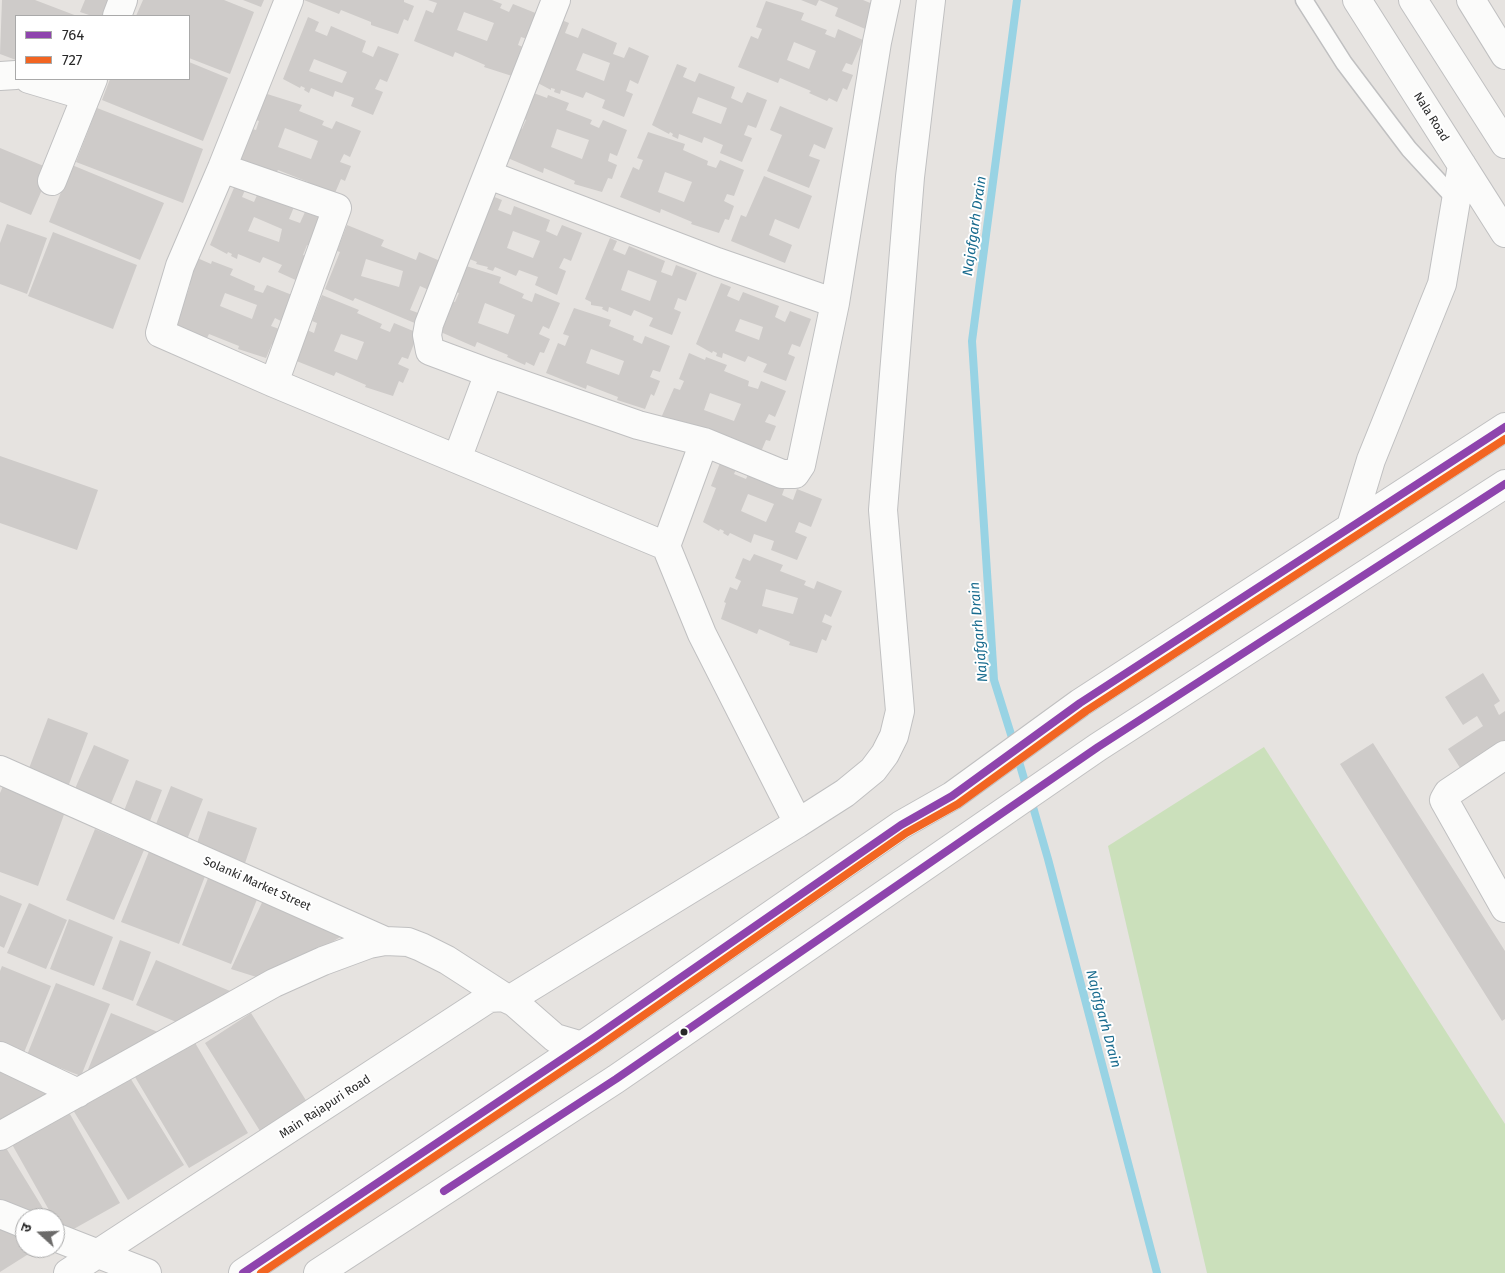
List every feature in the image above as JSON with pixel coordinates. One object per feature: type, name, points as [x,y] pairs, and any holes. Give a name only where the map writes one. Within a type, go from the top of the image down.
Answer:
[{"type":"street","points":[[117,15],[124,0]]},
{"type":"street","points":[[289,0],[222,168],[180,266],[160,333],[274,383],[666,546]]},
{"type":"street","points":[[556,0],[521,84],[489,175],[429,324],[427,335],[430,351],[638,425],[704,442],[782,474],[795,474],[801,465],[834,303],[886,0]]},
{"type":"street","points":[[582,1046],[555,1038],[509,1000],[845,794],[873,770],[885,754],[894,736],[900,711],[883,510],[910,177],[931,0]]},
{"type":"street","name":"Nala Road","points":[[1357,0],[1505,233]]},
{"type":"street","points":[[1413,0],[1505,144]]},
{"type":"street","points":[[1471,0],[1505,55]]},
{"type":"street","points":[[0,76],[15,75]]},
{"type":"street","points":[[36,80],[89,87],[52,181]]},
{"type":"street","points":[[1351,526],[1371,460],[1442,284],[1462,165]]},
{"type":"street","points":[[222,168],[337,208],[274,383]]},
{"type":"street","points":[[489,175],[716,262],[834,303]]},
{"type":"street","points":[[457,459],[489,373]]},
{"type":"street","points":[[243,1273],[582,1046],[901,825],[952,796],[1080,703],[1505,427]]},
{"type":"street","points":[[704,442],[666,546],[702,634],[798,823]]},
{"type":"street","points":[[318,1273],[616,1079],[1098,747],[1498,492]]},
{"type":"street","points":[[1505,756],[1448,793],[1444,800],[1505,908]]},
{"type":"street","name":"Solanki Market Street","points":[[0,770],[385,941],[408,942],[422,947],[447,960],[509,1000]]},
{"type":"street","points":[[0,1136],[274,983],[323,961],[369,944],[385,941]]},
{"type":"street","name":"Main Rajapuri Road","points":[[68,1273],[489,998],[505,997],[509,1000]]},
{"type":"street","points":[[0,1056],[78,1093]]},
{"type":"street","points":[[0,1214],[15,1220]]},
{"type":"street","points":[[65,1241],[143,1272]]},
{"type":"lane","points":[[1304,0],[1344,63],[1409,149],[1456,200]]},
{"type":"green space","points":[[1264,747],[1505,1124],[1505,1273],[1207,1273],[1108,846]]},
{"type":"building","points":[[2,0],[35,0],[74,15],[15,15],[15,60],[0,54]]},
{"type":"building","points":[[85,0],[120,0],[114,15],[89,15],[80,12]]},
{"type":"building","points":[[143,0],[224,0],[254,12],[230,74],[190,58],[190,15],[136,15]]},
{"type":"building","points":[[243,0],[264,0],[261,7]]},
{"type":"building","points":[[304,0],[404,0],[404,2],[414,6],[408,21],[404,19],[398,34],[371,25],[371,22],[341,10],[339,14]]},
{"type":"building","points":[[428,0],[492,0],[502,4],[500,8],[509,12],[513,4],[538,14],[527,39],[521,37],[518,45],[528,49],[512,76],[484,67],[485,65],[455,52],[453,57],[414,41],[426,10],[433,13],[437,3]],"holes":[[[464,12],[494,23],[487,41],[457,30]]]},
{"type":"building","points":[[801,0],[819,0],[816,6]]},
{"type":"building","points":[[819,0],[863,0],[880,7],[870,31],[835,16],[838,8]]},
{"type":"building","points":[[766,1],[804,13],[801,20],[827,30],[825,34],[835,38],[838,29],[863,40],[852,65],[846,63],[842,71],[853,75],[847,90],[843,88],[837,102],[829,98],[827,101],[809,93],[811,91],[780,78],[778,83],[738,67],[751,36],[758,39],[762,29],[756,27]],"holes":[[[794,42],[816,51],[809,69],[787,60]]]},
{"type":"building","points":[[308,17],[319,22],[315,31],[327,36],[331,26],[366,41],[362,52],[373,57],[378,46],[399,54],[387,82],[380,79],[375,89],[383,92],[373,115],[351,106],[354,98],[335,91],[333,97],[311,88],[309,93],[304,90],[305,88],[301,86],[300,88],[283,79]],"holes":[[[314,59],[347,72],[342,83],[309,71]]]},
{"type":"building","points":[[559,19],[569,23],[565,33],[578,38],[582,28],[617,43],[613,54],[624,58],[629,47],[649,56],[638,84],[630,80],[626,91],[633,94],[624,117],[602,108],[605,100],[586,92],[583,98],[561,90],[560,94],[554,92],[555,89],[551,88],[551,90],[534,81]],"holes":[[[583,53],[610,63],[604,81],[576,70]]]},
{"type":"building","points":[[190,62],[228,78],[203,141],[102,100],[110,80],[190,80]]},
{"type":"building","points":[[677,64],[687,68],[683,77],[695,82],[699,73],[735,87],[731,98],[742,103],[747,92],[767,100],[756,128],[748,125],[744,135],[752,138],[742,162],[720,153],[723,145],[704,137],[702,143],[679,134],[678,139],[672,136],[673,134],[670,132],[669,134],[652,125]],"holes":[[[698,97],[727,108],[721,124],[692,113]]]},
{"type":"building","points":[[531,92],[547,98],[548,95],[569,103],[566,110],[592,120],[590,124],[599,128],[603,120],[627,130],[617,156],[610,153],[608,161],[617,165],[612,179],[608,178],[602,192],[574,184],[575,181],[544,168],[543,173],[503,156],[516,126],[522,129],[526,120],[520,117]],"holes":[[[557,129],[589,140],[582,159],[551,147]]]},
{"type":"building","points":[[264,93],[302,105],[299,111],[324,121],[322,125],[332,129],[336,121],[361,131],[350,157],[344,154],[340,162],[351,166],[345,181],[341,179],[335,193],[307,185],[308,182],[278,170],[275,174],[236,158],[248,128],[256,130],[259,121],[253,119]],"holes":[[[285,128],[318,141],[311,159],[278,147]]]},
{"type":"building","points":[[780,106],[833,128],[825,149],[814,144],[809,156],[820,160],[809,188],[767,171],[782,135],[770,130]]},
{"type":"building","points":[[97,108],[203,149],[183,203],[76,162]]},
{"type":"building","points":[[648,132],[685,144],[683,150],[708,161],[707,165],[716,168],[720,160],[744,170],[734,196],[727,194],[724,201],[734,206],[729,220],[725,219],[719,233],[691,224],[692,222],[661,209],[660,213],[620,197],[633,167],[639,170],[643,160],[637,158]],"holes":[[[665,172],[692,182],[684,202],[658,192]]]},
{"type":"building","points":[[0,148],[51,169],[31,215],[0,202]]},
{"type":"building","points":[[72,165],[164,203],[140,260],[49,222]]},
{"type":"building","points":[[764,176],[812,196],[799,229],[775,219],[769,235],[792,245],[785,263],[731,241],[741,215],[746,217]]},
{"type":"building","points":[[236,183],[246,188],[242,197],[254,202],[258,193],[294,207],[289,219],[300,223],[305,212],[326,220],[315,248],[307,245],[303,255],[310,258],[300,282],[278,272],[282,265],[263,257],[260,263],[238,254],[237,259],[231,256],[232,254],[228,252],[227,254],[210,245]],"holes":[[[254,217],[282,229],[279,242],[248,231]]]},
{"type":"building","points":[[492,196],[502,200],[498,210],[511,215],[514,206],[550,220],[546,231],[557,236],[562,225],[582,233],[571,261],[564,258],[559,268],[566,271],[557,295],[535,285],[538,277],[519,270],[516,276],[495,267],[493,271],[467,258]],"holes":[[[513,231],[540,241],[533,258],[507,248]]]},
{"type":"building","points":[[7,224],[47,238],[27,294],[0,284],[0,243]]},
{"type":"building","points":[[347,225],[384,240],[381,246],[416,260],[419,252],[445,263],[433,292],[420,286],[410,310],[421,314],[417,324],[355,298],[353,301],[325,289],[340,252],[337,251]],"holes":[[[366,259],[403,271],[399,287],[361,276]]]},
{"type":"building","points":[[53,232],[137,265],[113,329],[28,296]]},
{"type":"building","points":[[610,238],[617,241],[613,250],[625,255],[629,246],[665,261],[661,272],[672,276],[676,265],[697,273],[686,301],[678,298],[674,309],[681,312],[672,335],[649,326],[653,318],[634,310],[631,316],[609,307],[608,312],[602,309],[603,307],[591,305],[591,302],[585,299]],"holes":[[[628,270],[657,281],[650,301],[621,290]]]},
{"type":"building","points":[[195,257],[211,264],[212,261],[233,269],[230,275],[255,286],[254,290],[263,293],[267,285],[292,295],[281,321],[275,318],[271,326],[282,330],[276,345],[272,344],[266,358],[238,349],[239,346],[209,334],[207,338],[167,322],[180,291],[187,294],[190,285],[185,283]],"holes":[[[225,293],[257,305],[252,319],[220,306]]]},
{"type":"building","points":[[463,265],[501,277],[499,283],[524,294],[522,298],[532,302],[535,293],[560,303],[549,329],[543,326],[539,334],[550,339],[544,353],[540,352],[534,366],[526,362],[525,365],[507,357],[508,355],[477,342],[475,347],[436,330],[448,300],[455,302],[459,293],[453,291]],"holes":[[[485,303],[515,315],[508,334],[478,323]]]},
{"type":"building","points":[[721,283],[731,287],[727,296],[739,301],[743,292],[779,306],[775,317],[785,322],[790,311],[811,319],[800,347],[792,344],[788,354],[795,357],[786,381],[763,372],[767,364],[748,356],[745,362],[723,353],[722,358],[716,356],[717,353],[713,351],[712,353],[696,344]],"holes":[[[740,319],[763,327],[759,340],[735,331]]]},
{"type":"building","points":[[322,295],[359,310],[357,313],[382,324],[380,328],[390,332],[394,323],[418,333],[408,359],[402,357],[398,364],[409,369],[403,383],[399,381],[393,396],[365,387],[366,385],[336,372],[334,376],[294,360],[307,330],[314,333],[317,323],[312,321]],"holes":[[[341,334],[364,342],[357,360],[334,351]]]},
{"type":"building","points":[[574,308],[611,320],[609,326],[634,336],[633,340],[642,344],[645,336],[670,346],[660,372],[653,370],[650,377],[660,381],[654,396],[651,394],[645,409],[617,400],[618,397],[587,385],[586,389],[546,373],[558,343],[565,346],[569,336],[563,334]],"holes":[[[591,349],[624,361],[619,375],[586,363]]]},
{"type":"building","points":[[689,353],[705,360],[706,357],[727,365],[724,371],[749,381],[748,386],[758,389],[761,381],[786,391],[775,417],[769,414],[765,422],[776,426],[770,441],[766,440],[760,454],[661,418],[674,388],[680,390],[684,381],[679,379]],"holes":[[[710,393],[741,404],[734,421],[704,410]]]},
{"type":"building","points":[[0,456],[98,490],[77,550],[0,523]]},
{"type":"building","points":[[722,458],[738,465],[734,474],[746,479],[750,470],[786,484],[782,495],[793,500],[797,489],[822,499],[811,527],[799,522],[795,532],[807,537],[797,560],[771,550],[774,541],[754,534],[751,543],[730,533],[728,536],[723,533],[724,531],[720,529],[719,531],[703,522],[716,488],[711,486]],"holes":[[[748,494],[774,504],[766,522],[741,511]]]},
{"type":"building","points":[[754,554],[783,565],[780,571],[806,581],[804,585],[814,589],[817,581],[842,591],[831,617],[825,614],[822,622],[832,626],[826,641],[822,639],[817,653],[789,645],[790,642],[759,629],[757,634],[721,619],[726,603],[724,602],[730,587],[737,590],[741,581],[735,578],[743,558],[750,561]],"holes":[[[766,589],[798,598],[793,614],[762,606]]]},
{"type":"building","points":[[1483,673],[1500,701],[1494,705],[1499,715],[1505,711],[1505,746],[1464,774],[1448,749],[1483,726],[1477,716],[1463,725],[1445,697]]},
{"type":"building","points":[[48,718],[88,733],[68,787],[28,771]]},
{"type":"building","points":[[1373,743],[1505,951],[1505,1019],[1502,1021],[1340,764]]},
{"type":"building","points":[[94,745],[129,760],[110,806],[74,791]]},
{"type":"building","points":[[136,780],[162,790],[148,826],[122,816]]},
{"type":"building","points":[[3,786],[66,809],[38,886],[0,872],[0,793]]},
{"type":"building","points":[[171,786],[203,799],[186,842],[154,829]]},
{"type":"building","points":[[208,811],[257,828],[244,866],[195,849]]},
{"type":"building","points":[[95,829],[144,850],[114,920],[66,900]]},
{"type":"building","points":[[150,849],[207,871],[179,944],[121,922]]},
{"type":"building","points":[[210,873],[260,892],[231,964],[182,945]]},
{"type":"building","points":[[266,894],[342,936],[269,981],[231,969]]},
{"type":"building","points":[[0,895],[22,904],[4,948],[0,946]]},
{"type":"building","points":[[29,903],[67,920],[46,969],[7,953]]},
{"type":"building","points":[[69,919],[113,937],[94,986],[50,969]]},
{"type":"building","points":[[120,940],[151,952],[133,1001],[102,989]]},
{"type":"building","points":[[156,960],[242,996],[181,1024],[136,1005]]},
{"type":"building","points":[[2,966],[51,986],[23,1055],[0,1046],[0,971]]},
{"type":"building","points":[[56,983],[110,1004],[81,1076],[27,1055]]},
{"type":"building","points":[[111,1013],[158,1032],[85,1077]]},
{"type":"building","points":[[251,1013],[307,1102],[260,1131],[205,1043]]},
{"type":"building","points":[[194,1041],[248,1133],[189,1168],[135,1077]]},
{"type":"building","points":[[0,1066],[54,1097],[0,1125]]},
{"type":"building","points":[[129,1076],[184,1165],[128,1200],[73,1110]]},
{"type":"building","points":[[66,1107],[120,1203],[65,1234],[65,1208],[48,1208],[9,1139]]},
{"type":"building","points":[[3,1143],[43,1208],[15,1208],[15,1258],[22,1258],[0,1272],[0,1145]]},
{"type":"waterway","name":"Najafgarh Drain","points":[[1014,744],[994,680],[972,341],[1017,0]]},
{"type":"waterway","name":"Najafgarh Drain","points":[[1017,755],[1027,789]]},
{"type":"waterway","name":"Najafgarh Drain","points":[[1031,800],[1157,1273]]},
{"type":"transit line","name":"764","points":[[243,1273],[592,1039],[901,825],[952,796],[1080,703],[1505,427]]},
{"type":"transit line","name":"727","points":[[261,1273],[598,1047],[906,833],[958,804],[1086,711],[1505,439]]},
{"type":"transit line","name":"764","points":[[444,1191],[616,1079],[1098,747],[1505,484]]}]
